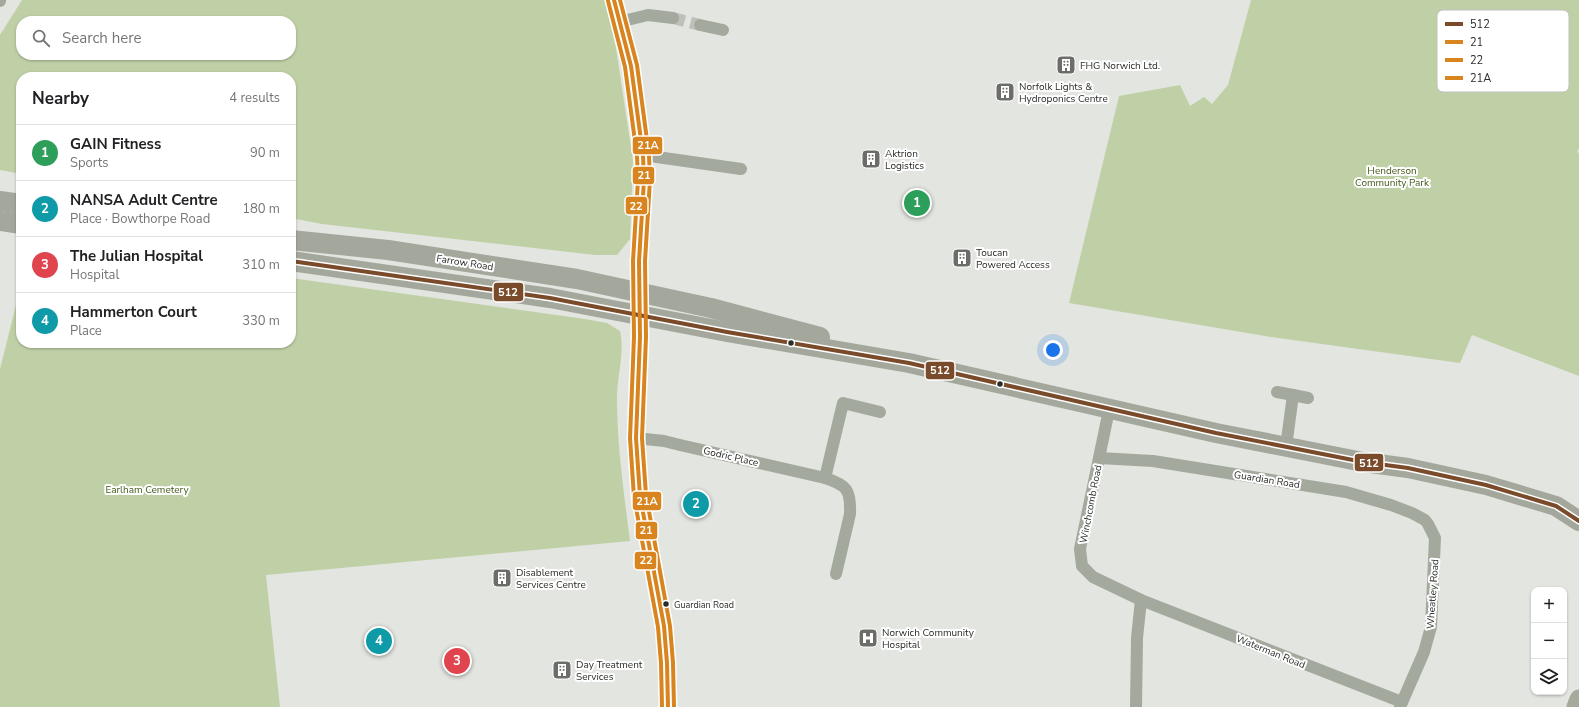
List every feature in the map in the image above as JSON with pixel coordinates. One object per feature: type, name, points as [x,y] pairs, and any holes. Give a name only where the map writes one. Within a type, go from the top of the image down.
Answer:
[{"type":"highway","points":[[0,201],[16,203]]},
{"type":"highway","points":[[0,221],[16,223]]},
{"type":"highway","name":"Farrow Road","points":[[296,241],[388,250],[577,279],[639,291]]},
{"type":"highway","points":[[296,262],[550,298],[640,314],[727,332],[896,362],[910,363],[1109,410],[1286,447],[1486,485],[1556,506],[1579,506]]},
{"type":"highway","points":[[639,291],[818,336],[896,362]]},
{"type":"highway","points":[[1556,506],[1579,522]]},
{"type":"main road","points":[[1576,707],[1579,699]]},
{"type":"street","points":[[614,0],[631,66],[643,155],[644,180],[639,291],[640,314],[636,438],[640,496],[664,626],[668,707]]},
{"type":"street","points":[[619,22],[648,15],[673,18]]},
{"type":"street","points":[[700,25],[723,30]]},
{"type":"street","points":[[643,155],[740,169]]},
{"type":"street","points":[[1277,392],[1308,398]]},
{"type":"street","points":[[1286,447],[1293,395]]},
{"type":"street","points":[[825,478],[843,403],[880,412]]},
{"type":"street","name":"Winchcomb Road","points":[[1109,410],[1080,549],[1082,566],[1093,577],[1141,600]]},
{"type":"street","name":"Godric Place","points":[[636,438],[664,441],[825,478],[841,484],[849,495],[850,514],[836,574]]},
{"type":"street","name":"Guardian Road","points":[[1099,458],[1153,461],[1361,495],[1412,512],[1425,520],[1428,524]]},
{"type":"street","name":"Wheatley Road","points":[[1401,705],[1424,652],[1431,627],[1435,538],[1428,524]]},
{"type":"street","points":[[1136,707],[1137,638],[1141,600]]},
{"type":"street","name":"Waterman Road","points":[[1141,600],[1401,705]]},
{"type":"green space","points":[[22,0],[605,0],[616,48],[633,161],[630,239],[617,255],[595,255],[322,224],[296,219],[296,72],[16,72],[16,173],[0,170],[0,35]]},
{"type":"green space","name":"Henderson Community Park","points":[[1251,0],[1579,0],[1579,148],[1577,152],[1579,153],[1579,376],[1472,335],[1460,363],[1271,337],[1069,303],[1119,96],[1180,85],[1190,106],[1204,97],[1212,104],[1228,85]]},
{"type":"green space","name":"Earlham Cemetery","points":[[296,279],[607,323],[620,331],[622,348],[617,389],[617,416],[621,470],[630,541],[266,575],[280,707],[0,707],[0,369],[16,305],[16,348],[296,348]]},
{"type":"tunnel","points":[[673,18],[700,25]]},
{"type":"transit line","name":"21","points":[[614,0],[631,66],[643,155],[644,180],[639,261],[640,337],[636,438],[640,496],[664,626],[668,707]]},
{"type":"transit line","name":"21A","points":[[620,0],[637,65],[649,155],[650,180],[645,261],[646,337],[642,438],[646,495],[670,626],[674,707]]},
{"type":"transit line","name":"22","points":[[608,1],[625,67],[637,156],[638,180],[633,261],[634,337],[630,438],[634,497],[658,627],[662,707]]},
{"type":"transit line","name":"512","points":[[296,262],[550,298],[727,332],[909,363],[1216,433],[1363,462],[1408,468],[1486,485],[1556,506],[1579,521]]},
{"type":"place","name":"FHG Norwich Ltd.","points":[[1066,65]]},
{"type":"place","name":"Norfolk Lights & Hydroponics Centre","points":[[1005,92]]},
{"type":"place","name":"Aktrion Logistics","points":[[871,159]]},
{"type":"place","name":"GAIN Fitness","points":[[917,203]]},
{"type":"place","name":"Toucan Powered Access","points":[[962,258]]},
{"type":"place","name":"NANSA Adult Centre","points":[[696,504]]},
{"type":"place","name":"Disablement Services Centre","points":[[502,578]]},
{"type":"place","name":"Guardian Road","points":[[666,604]]},
{"type":"place","name":"Norwich Community Hospital","points":[[868,638]]},
{"type":"place","name":"Hammerton Court","points":[[379,641]]},
{"type":"place","name":"The Julian Hospital","points":[[457,661]]},
{"type":"place","name":"Day Treatment Services","points":[[562,670]]}]
